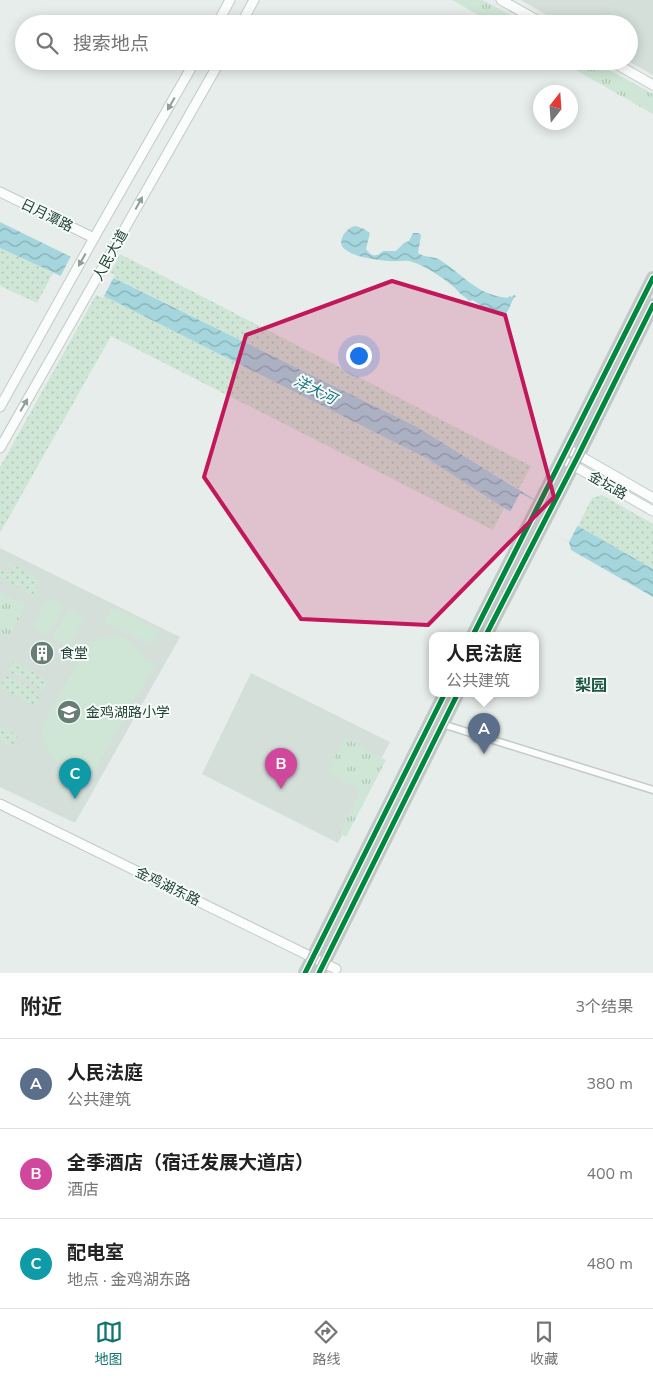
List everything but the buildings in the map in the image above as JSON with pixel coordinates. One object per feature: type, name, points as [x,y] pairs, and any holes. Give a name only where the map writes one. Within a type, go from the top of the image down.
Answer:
[{"type":"highway","points":[[475,632],[653,278]]},
{"type":"highway","points":[[488,632],[653,305]]},
{"type":"highway","points":[[437,722],[444,697]]},
{"type":"highway","points":[[305,973],[318,965],[437,722],[455,697]]},
{"type":"main road","points":[[222,15],[230,0]]},
{"type":"main road","points":[[246,15],[254,0]]},
{"type":"main road","points":[[501,0],[528,15]]},
{"type":"main road","name":"人民大道","points":[[0,407],[190,70]]},
{"type":"main road","name":"人民大道","points":[[0,448],[215,70]]},
{"type":"main road","points":[[627,70],[653,85]]},
{"type":"main road","name":"日月潭路","points":[[0,192],[94,238]]},
{"type":"main road","name":"金坛路","points":[[565,454],[653,498]]},
{"type":"main road","name":"金坛路","points":[[576,460],[653,510]]},
{"type":"main road","name":"金鸡湖东路","points":[[0,804],[318,965],[336,969]]},
{"type":"street","points":[[437,722],[653,790]]},
{"type":"highlighted area","points":[[392,281],[505,315],[554,497],[428,625],[301,619],[204,477],[246,335]]},
{"type":"shaded area","points":[[521,0],[653,0],[653,75],[638,67],[638,15],[547,15]]},
{"type":"shaded area","name":"金鸡湖路小学","points":[[0,548],[180,637],[75,823],[0,787]]},
{"type":"shaded area","points":[[251,673],[390,742],[338,843],[202,774]]},
{"type":"green space","points":[[452,0],[483,0],[510,15],[478,15]]},
{"type":"green space","points":[[576,70],[609,70],[653,94],[653,114]]},
{"type":"green space","points":[[0,248],[53,273],[37,303],[0,286]]},
{"type":"green space","points":[[120,254],[531,466],[519,489],[417,427],[109,275]]},
{"type":"green space","points":[[96,295],[104,296],[428,459],[504,508],[493,530],[111,336],[0,533],[0,467]]},
{"type":"green space","points":[[602,495],[653,524],[653,569],[578,526],[592,498]]},
{"type":"green space","points":[[0,558],[33,575],[38,585],[33,596],[0,577],[0,569],[10,575],[14,568],[0,560]]},
{"type":"green space","points":[[0,592],[26,606],[8,638],[0,633]]},
{"type":"green space","points":[[48,598],[64,607],[48,635],[32,626]]},
{"type":"green space","points":[[112,607],[159,630],[152,645],[105,622]]},
{"type":"green space","points":[[69,609],[85,618],[69,647],[52,638]]},
{"type":"green space","points":[[116,636],[131,641],[141,653],[146,663],[148,660],[155,664],[94,771],[87,767],[88,765],[76,767],[56,760],[48,751],[43,736],[43,727],[47,717],[87,647],[98,639]]},
{"type":"green space","points":[[14,661],[48,681],[42,692],[28,680],[8,672]]},
{"type":"green space","points":[[6,676],[25,684],[40,696],[34,706],[0,687]]},
{"type":"green space","points":[[0,726],[18,736],[11,747],[0,739]]},
{"type":"green space","points":[[345,738],[386,760],[346,837],[339,833],[361,790],[327,772]]},
{"type":"water","name":"洋大河","points":[[0,222],[417,427],[578,526],[653,569],[653,597],[571,550],[569,542],[504,508],[428,459],[104,296],[0,248]]},
{"type":"water","points":[[356,226],[370,233],[366,249],[372,255],[383,251],[396,251],[409,241],[413,233],[419,233],[421,235],[418,253],[440,260],[471,284],[487,293],[508,298],[509,296],[516,296],[504,315],[500,315],[495,311],[490,313],[489,310],[473,300],[469,301],[446,280],[421,265],[409,261],[367,258],[351,253],[343,247],[341,240],[348,229]]},
{"type":"pier","points":[[72,254],[115,275],[103,298],[59,279]]},
{"type":"pier","points":[[520,493],[579,523],[569,542],[510,512]]},
{"type":"cycle path","points":[[475,632],[653,278]]},
{"type":"cycle path","points":[[488,632],[653,305]]},
{"type":"cycle path","points":[[305,973],[443,697]]},
{"type":"cycle path","points":[[319,973],[456,697]]},
{"type":"place","name":"食堂","points":[[42,653]]},
{"type":"place","name":"金鸡湖路小学","points":[[69,712]]},
{"type":"place","name":"人民法庭","points":[[484,754]]},
{"type":"place","name":"全季酒店（宿迁发展大道店）","points":[[281,789]]},
{"type":"place","name":"配电室","points":[[75,799]]},
{"type":"district","name":"梨园","points":[[591,685]]}]
